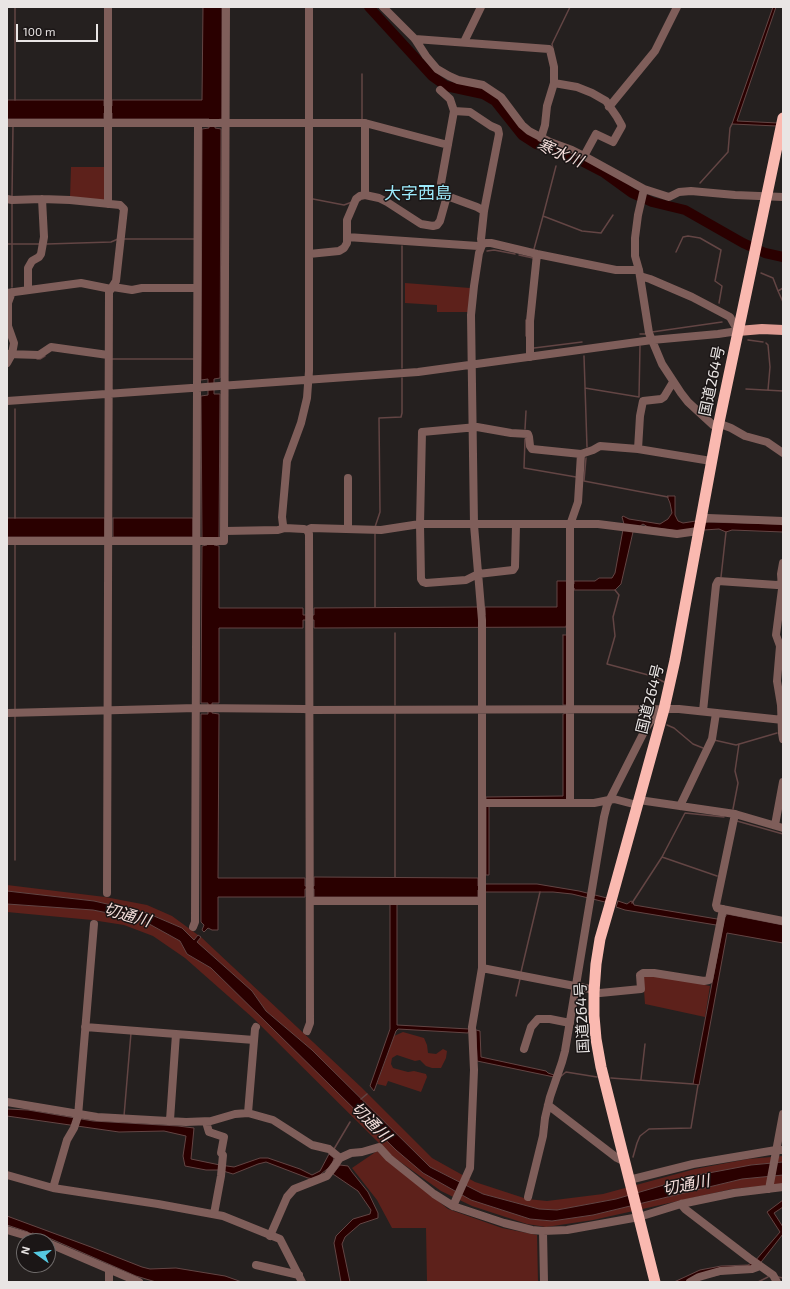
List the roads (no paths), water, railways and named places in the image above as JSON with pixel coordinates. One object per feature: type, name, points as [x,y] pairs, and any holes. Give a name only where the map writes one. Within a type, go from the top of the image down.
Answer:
[{"type":"highway","name":"国道264号","points":[[655,1282],[600,1067],[596,1039],[594,992],[596,964],[600,939],[664,709],[711,461],[783,118]]},
{"type":"main road","points":[[738,331],[762,329],[783,330]]},
{"type":"street","points":[[108,7],[108,204]]},
{"type":"street","points":[[7,541],[224,541],[226,7]]},
{"type":"street","points":[[285,528],[282,517],[287,461],[306,404],[308,380],[309,7]]},
{"type":"street","points":[[383,7],[415,39],[437,69],[449,76],[484,86],[494,92],[507,105],[529,132],[584,156],[644,190],[669,197],[679,192],[691,191],[742,196],[783,197]]},
{"type":"street","points":[[464,42],[481,7]]},
{"type":"street","points":[[609,107],[655,51],[677,7]]},
{"type":"street","points":[[415,39],[550,50],[554,67],[554,83],[547,106],[545,124],[541,138]]},
{"type":"street","points":[[554,83],[577,87],[606,101],[622,126],[613,142],[596,134],[584,156]]},
{"type":"street","points":[[440,90],[450,99],[454,111],[441,183],[442,189],[447,196],[484,211]]},
{"type":"street","points":[[454,111],[470,112],[498,129],[484,211],[481,239],[482,245],[479,253],[474,286],[472,315],[474,525],[482,617],[482,968],[472,1027],[473,1084],[470,1168],[468,1176],[454,1204]]},
{"type":"street","points":[[7,123],[365,123],[448,145]]},
{"type":"street","points":[[193,927],[195,922],[198,123]]},
{"type":"street","points":[[365,123],[365,195]]},
{"type":"street","points":[[644,190],[635,238],[635,256],[649,333],[662,364],[688,402],[713,425],[718,427],[723,425],[745,436],[767,442],[783,453]]},
{"type":"street","points":[[309,254],[339,251],[344,248],[347,237],[347,220],[352,206],[356,199],[360,196],[365,195],[387,202],[421,224],[433,226],[437,225],[440,221],[447,196]]},
{"type":"street","points":[[7,199],[42,199],[120,205],[124,209],[117,257],[116,281],[109,292],[107,893]]},
{"type":"street","points":[[28,289],[28,268],[32,261],[40,257],[44,237],[42,199]]},
{"type":"street","points":[[7,401],[197,389],[418,372],[652,340],[738,331],[730,317],[692,296],[639,273],[616,270],[537,254],[491,243],[478,246],[347,237]]},
{"type":"street","points":[[530,357],[530,321],[537,254]]},
{"type":"street","points":[[7,363],[14,343],[8,326],[8,302],[10,293],[28,289],[42,289],[81,283],[132,290],[142,288],[197,288]]},
{"type":"street","points":[[10,354],[39,356],[51,347],[108,355]]},
{"type":"street","points":[[638,449],[640,416],[643,401],[661,399],[664,397],[673,382]]},
{"type":"street","points":[[516,525],[515,567],[513,570],[478,574],[466,580],[423,582],[421,579],[420,524],[422,432],[472,426],[511,433],[528,434],[532,449],[581,454],[600,446],[638,449],[711,461]]},
{"type":"street","points":[[570,803],[570,525],[578,502],[581,454]]},
{"type":"street","points":[[348,478],[348,529]]},
{"type":"street","points":[[225,531],[278,530],[285,528],[306,530],[311,528],[381,530],[420,524],[598,524],[677,534],[699,525],[708,518],[783,521]]},
{"type":"street","points":[[306,530],[309,534],[310,888],[310,1023],[307,1031]]},
{"type":"street","points":[[783,563],[782,589],[776,635],[780,646],[777,681],[781,705],[783,739]]},
{"type":"street","points":[[703,712],[716,585],[718,581],[781,584]]},
{"type":"street","points":[[7,713],[196,708],[309,710],[664,709],[782,720]]},
{"type":"street","points":[[528,1197],[543,1136],[548,1105],[562,1062],[570,1023],[604,817],[609,800],[646,728],[654,716],[664,709]]},
{"type":"street","points":[[680,806],[712,739],[716,713]]},
{"type":"street","points":[[482,803],[594,803],[614,799],[735,814],[779,826],[783,782]]},
{"type":"street","points":[[735,814],[716,905],[717,908],[783,921]]},
{"type":"street","points":[[310,901],[482,901]]},
{"type":"street","points":[[482,968],[590,989],[594,992],[607,993],[641,989],[640,975],[643,973],[654,973],[704,981],[709,980],[723,909]]},
{"type":"street","points":[[53,1188],[67,1140],[74,1128],[78,1115],[94,924]]},
{"type":"street","points":[[524,1049],[531,1027],[538,1019],[550,1019],[570,1023]]},
{"type":"street","points":[[85,1027],[254,1040]]},
{"type":"street","points":[[248,1113],[256,1027]]},
{"type":"street","points":[[170,1120],[176,1034]]},
{"type":"street","points":[[7,1102],[97,1117],[206,1122],[235,1114],[248,1113],[272,1120],[312,1144],[329,1149],[340,1158]]},
{"type":"street","points":[[548,1105],[623,1161]]},
{"type":"street","points":[[769,1188],[778,1151],[783,1114]]},
{"type":"street","points":[[206,1122],[209,1132],[224,1137],[222,1168],[214,1214]]},
{"type":"street","points":[[270,1236],[287,1197],[294,1189],[327,1176],[340,1158],[351,1152],[362,1152],[378,1147],[389,1158],[434,1194],[454,1204],[504,1223],[532,1230],[567,1230],[734,1193],[783,1187]]},
{"type":"street","points":[[629,1180],[693,1164],[778,1151]]},
{"type":"street","points":[[7,1175],[53,1188],[214,1214],[280,1239],[301,1279]]},
{"type":"street","points":[[681,1204],[685,1209],[751,1260],[773,1275],[777,1282]]},
{"type":"street","points":[[7,1230],[18,1233]]},
{"type":"street","points":[[543,1231],[544,1282]]},
{"type":"street","points":[[56,1246],[139,1282]]},
{"type":"street","points":[[256,1265],[301,1279]]},
{"type":"street","points":[[690,1282],[699,1277],[720,1271],[752,1269],[759,1266]]},
{"type":"street","points":[[109,1282],[110,1269]]},
{"type":"water","points":[[203,7],[222,7],[222,119],[215,120],[215,128],[221,129],[220,378],[214,379],[214,394],[220,394],[219,538],[214,538],[214,545],[219,546],[219,608],[303,608],[303,615],[314,615],[314,608],[478,607],[485,615],[485,607],[557,607],[557,581],[566,581],[574,584],[574,581],[595,581],[599,578],[612,578],[615,573],[624,524],[623,516],[629,519],[660,524],[668,519],[672,513],[667,496],[675,496],[675,515],[678,521],[683,523],[696,521],[694,529],[678,531],[648,527],[643,524],[640,526],[633,532],[621,584],[615,590],[574,590],[574,588],[566,627],[314,628],[314,620],[303,620],[303,628],[219,628],[219,703],[212,703],[212,713],[219,714],[218,878],[305,878],[305,886],[314,886],[314,877],[478,878],[478,886],[486,884],[537,884],[579,891],[607,898],[605,902],[572,894],[553,892],[486,892],[478,890],[478,897],[314,897],[314,889],[305,889],[305,897],[218,897],[218,930],[208,928],[204,932],[202,930],[204,925],[201,922],[201,714],[208,714],[208,703],[201,703],[202,546],[207,545],[207,538],[202,538],[201,396],[208,395],[208,379],[201,380],[202,129],[209,128],[209,119],[112,119],[112,113],[104,113],[104,119],[7,119],[7,100],[104,100],[104,106],[112,106],[112,100],[202,100]]},
{"type":"water","points":[[773,7],[776,7],[737,121],[778,123],[777,126],[732,124]]},
{"type":"water","points":[[7,518],[105,518],[105,537],[7,537]]},
{"type":"water","points":[[113,518],[193,518],[193,537],[113,537]]},
{"type":"water","points":[[705,522],[779,524],[783,525],[783,532],[732,530],[726,532],[719,529],[704,530]]},
{"type":"water","points":[[563,635],[567,635],[567,705],[563,705]]},
{"type":"water","points":[[567,713],[567,800],[486,800],[486,797],[563,796],[563,714]]},
{"type":"water","points":[[486,806],[489,806],[489,875],[486,875]]},
{"type":"water","name":"切通川","points":[[7,891],[94,901],[147,913],[182,928],[194,940],[198,935],[201,937],[197,942],[252,991],[266,1011],[312,1050],[430,1167],[483,1194],[539,1209],[557,1210],[616,1199],[698,1175],[751,1165],[783,1162],[783,1175],[742,1179],[593,1215],[552,1221],[530,1219],[471,1200],[423,1173],[396,1150],[211,968],[187,954],[180,941],[142,920],[93,910],[7,904]]},
{"type":"water","points":[[618,901],[627,904],[631,901],[634,905],[717,919],[725,917],[727,914],[783,925],[783,943],[727,933],[699,1085],[693,1084],[723,925],[625,910],[616,907]]},
{"type":"water","points":[[390,904],[397,904],[397,1025],[469,1029],[468,1033],[398,1029],[374,1091],[370,1086],[390,1029]]},
{"type":"water","points":[[476,1030],[480,1031],[481,1057],[546,1071],[554,1075],[554,1077],[477,1061]]},
{"type":"water","points":[[7,1109],[28,1110],[93,1121],[194,1128],[191,1159],[220,1165],[234,1167],[260,1158],[268,1158],[300,1169],[312,1175],[320,1171],[329,1154],[334,1158],[332,1165],[315,1179],[308,1178],[266,1162],[233,1174],[220,1170],[206,1170],[185,1166],[183,1156],[186,1136],[164,1131],[119,1132],[7,1116]]},
{"type":"water","points":[[340,1165],[348,1166],[368,1192],[378,1213],[378,1218],[360,1224],[345,1237],[342,1244],[350,1282],[341,1282],[334,1243],[336,1236],[353,1219],[370,1214],[371,1210],[358,1191],[333,1174]]},
{"type":"water","points":[[783,1200],[783,1207],[774,1213],[783,1227],[783,1234],[758,1266],[687,1282],[674,1282],[700,1270],[721,1266],[748,1265],[755,1261],[780,1232],[767,1212]]},
{"type":"water","points":[[7,1216],[53,1233],[28,1233],[7,1225]]},
{"type":"water","points":[[56,1234],[142,1267],[150,1269],[176,1268],[225,1276],[242,1282],[156,1282],[136,1276],[56,1241]]},
{"type":"waterway","points":[[15,7],[15,100]]},
{"type":"waterway","name":"寒水川","points":[[369,7],[432,76],[446,86],[483,94],[495,101],[522,135],[536,144],[572,156],[603,172],[632,193],[652,202],[685,210],[743,243],[765,253],[783,257]]},
{"type":"waterway","points":[[553,49],[552,44],[570,7]]},
{"type":"waterway","points":[[362,74],[362,120]]},
{"type":"waterway","points":[[700,183],[728,152],[730,128],[732,124]]},
{"type":"waterway","points":[[12,196],[13,126]]},
{"type":"waterway","points":[[556,166],[543,216],[582,231],[601,233],[613,215]]},
{"type":"waterway","points":[[313,199],[344,205],[352,202]]},
{"type":"waterway","points":[[12,204],[12,287]]},
{"type":"waterway","points":[[534,249],[543,216]]},
{"type":"waterway","points":[[676,252],[683,237],[688,236],[700,238],[721,250],[715,281],[722,286],[719,303]]},
{"type":"waterway","points":[[47,244],[111,242],[118,239]]},
{"type":"waterway","points":[[124,239],[194,239]]},
{"type":"waterway","points":[[7,244],[39,244]]},
{"type":"waterway","points":[[402,246],[402,368]]},
{"type":"waterway","points":[[487,251],[494,250],[515,254]]},
{"type":"waterway","points":[[519,255],[533,258]]},
{"type":"waterway","points":[[761,273],[773,278],[778,291],[783,288]]},
{"type":"waterway","points":[[778,291],[783,302]]},
{"type":"waterway","points":[[526,320],[526,336]]},
{"type":"waterway","points":[[652,332],[722,322]]},
{"type":"waterway","points":[[640,334],[645,334]]},
{"type":"waterway","points":[[748,340],[763,342]]},
{"type":"waterway","points":[[534,348],[582,342]]},
{"type":"waterway","points":[[766,343],[768,345],[770,367],[768,390]]},
{"type":"waterway","points":[[585,388],[639,397],[640,346]]},
{"type":"waterway","points":[[37,359],[45,356]]},
{"type":"waterway","points":[[584,356],[587,447]]},
{"type":"waterway","points":[[112,359],[194,359]]},
{"type":"waterway","points":[[375,527],[380,512],[379,418],[401,417],[402,378]]},
{"type":"waterway","points":[[746,389],[783,391]]},
{"type":"waterway","points":[[15,409],[15,518]]},
{"type":"waterway","points":[[525,429],[526,411]]},
{"type":"waterway","points":[[525,439],[524,468],[576,477]]},
{"type":"waterway","points":[[586,458],[584,481],[668,497]]},
{"type":"waterway","points":[[721,577],[726,532]]},
{"type":"waterway","points":[[375,534],[375,607]]},
{"type":"waterway","points":[[15,545],[15,709]]},
{"type":"waterway","points":[[615,590],[619,595],[613,617],[615,636],[607,664],[652,676],[664,682]]},
{"type":"waterway","points":[[395,633],[395,705]]},
{"type":"waterway","points":[[395,714],[395,877]]},
{"type":"waterway","points":[[15,716],[15,860]]},
{"type":"waterway","points":[[667,725],[674,728],[693,744],[703,748]]},
{"type":"waterway","points":[[714,740],[736,745],[777,733]]},
{"type":"waterway","points":[[733,809],[738,783],[735,771],[739,744]]},
{"type":"waterway","points":[[632,903],[662,857],[685,813],[724,817]]},
{"type":"waterway","points":[[737,821],[783,834]]},
{"type":"waterway","points":[[662,857],[717,876]]},
{"type":"waterway","points":[[521,972],[540,892]]},
{"type":"waterway","points":[[516,996],[520,979]]},
{"type":"waterway","points":[[124,1116],[131,1033]]},
{"type":"waterway","points":[[641,1079],[645,1044]]},
{"type":"waterway","points":[[560,1077],[566,1072],[597,1077]]},
{"type":"waterway","points":[[611,1078],[693,1084]]},
{"type":"waterway","points":[[633,1157],[640,1136],[649,1129],[691,1128],[698,1085]]},
{"type":"waterway","name":"切通川","points":[[361,1099],[367,1094]]},
{"type":"waterway","name":"切通川","points":[[334,1149],[350,1122]]},
{"type":"waterway","points":[[758,1282],[768,1277]]},
{"type":"waterway","points":[[778,1277],[783,1278]]},
{"type":"district","name":"大字西島","points":[[418,193]]}]
